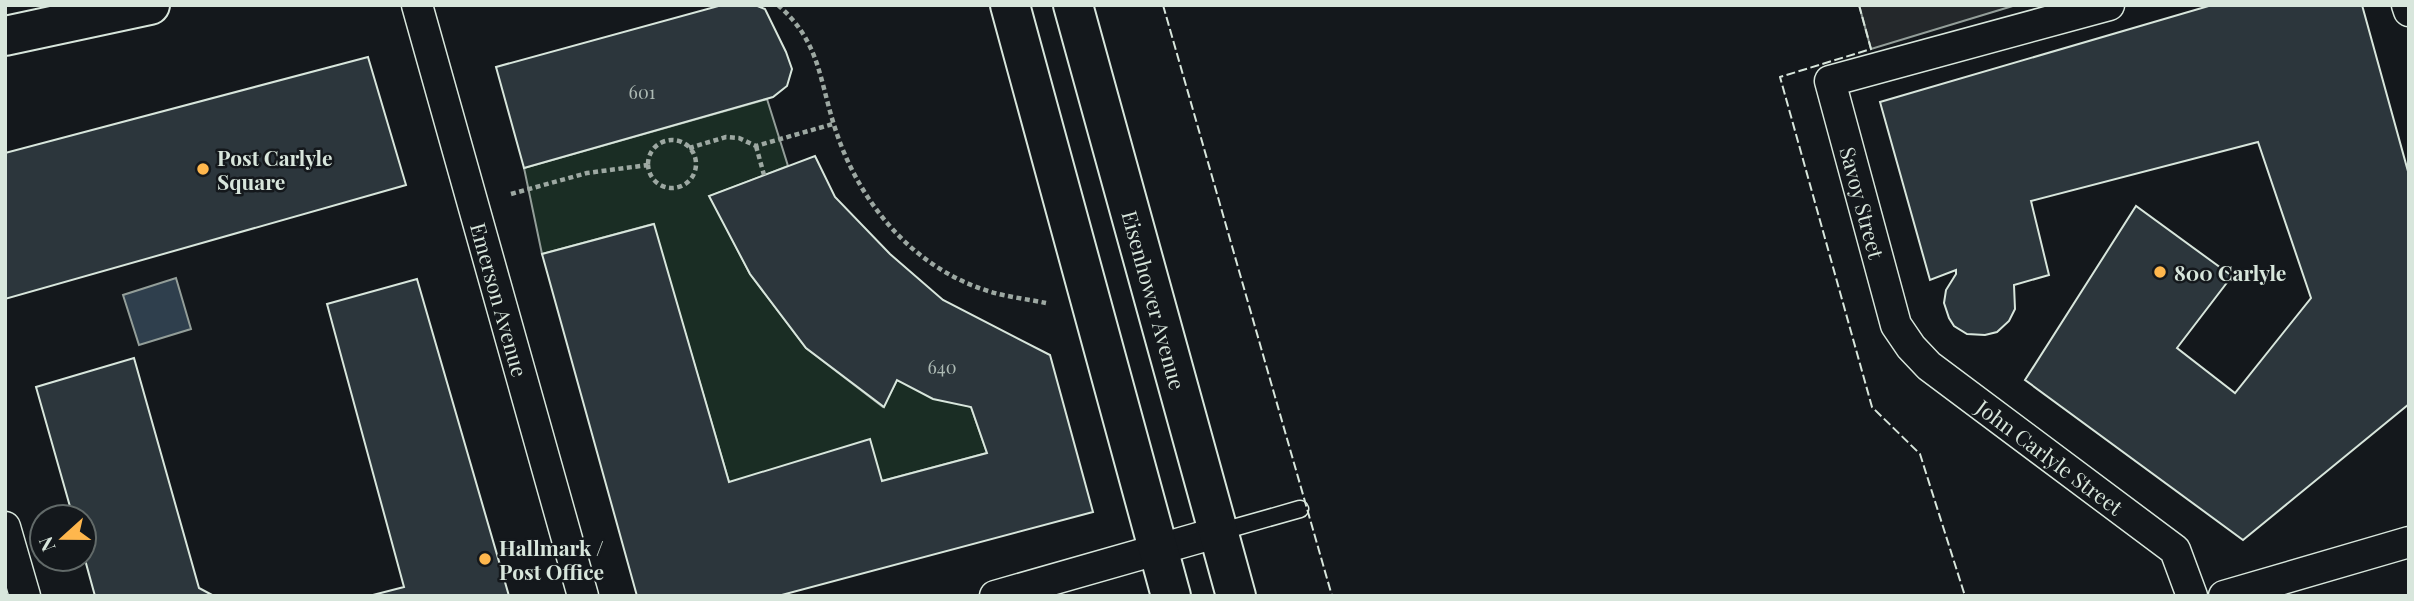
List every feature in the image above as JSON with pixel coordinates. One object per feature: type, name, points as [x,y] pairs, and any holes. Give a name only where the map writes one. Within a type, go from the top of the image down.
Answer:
[{"type":"main road","points":[[5,36],[150,5]]},
{"type":"main road","points":[[1010,5],[1171,596]]},
{"type":"main road","name":"Eisenhower Avenue","points":[[1073,5],[1236,596]]},
{"type":"street","name":"Emerson Avenue","points":[[416,5],[583,596]]},
{"type":"street","name":"Savoy Street","points":[[1896,325],[1830,82],[2109,5]]},
{"type":"street","points":[[2407,5],[2409,11]]},
{"type":"street","name":"John Carlyle Street","points":[[1896,325],[1911,347],[1930,366],[2175,550],[2192,596]]},
{"type":"street","points":[[5,527],[25,596]]},
{"type":"street","points":[[995,596],[1219,532]]},
{"type":"street","points":[[2224,596],[2409,542]]},
{"type":"lane","points":[[1219,532],[1300,509]]},
{"type":"path","points":[[778,5],[794,20],[812,50],[822,77],[833,124],[860,186],[882,217],[907,245],[963,281],[988,291],[1046,303]]},
{"type":"path","points":[[689,148],[726,137],[739,138],[756,146],[833,124]]},
{"type":"path","points":[[674,140],[689,148],[696,160],[692,177],[682,186],[673,188],[660,184],[650,174],[648,165],[652,152],[661,143],[674,140]]},
{"type":"path","points":[[756,146],[764,175]]},
{"type":"path","points":[[511,194],[587,173],[648,165]]},
{"type":"green space","points":[[767,99],[788,166],[710,196],[750,274],[806,348],[883,407],[897,380],[971,407],[987,453],[882,481],[729,482],[653,224],[542,254],[524,168]]},
{"type":"shaded area","points":[[1859,5],[2016,5],[1871,49]]},
{"type":"water","points":[[176,278],[191,329],[139,345],[123,295]]},
{"type":"building","points":[[722,5],[755,5],[765,9],[792,69],[787,86],[773,97],[524,168],[496,67]]},
{"type":"building","name":"800 Carlyle","points":[[2212,5],[2362,5],[2409,175],[2409,404],[2243,540],[2025,380],[2136,206],[2232,276],[2177,348],[2235,393],[2311,298],[2258,142],[2031,201],[2049,275],[2014,285],[2015,309],[2009,321],[1997,332],[1985,335],[1967,334],[1954,326],[1944,303],[1946,290],[1956,270],[1930,280],[1880,102]]},
{"type":"building","name":"Post Carlyle Square","points":[[368,57],[406,185],[5,299],[5,153]]},
{"type":"building","points":[[815,156],[835,197],[890,254],[943,300],[1050,355],[1093,512],[778,596],[637,596],[542,254],[654,224],[729,482],[870,439],[882,481],[987,453],[971,407],[933,399],[897,380],[884,407],[806,348],[750,274],[709,196]]},
{"type":"building","points":[[417,279],[509,596],[369,596],[404,587],[327,304]]},
{"type":"building","points":[[134,358],[199,588],[214,596],[95,596],[89,573],[98,573],[98,503],[69,503],[36,387]]},
{"type":"fence","points":[[1163,5],[1332,596]]},
{"type":"fence","points":[[1859,5],[1871,49],[1780,77],[1872,407],[1920,454],[1965,596]]},
{"type":"place","name":"Post Carlyle Square","points":[[203,169]]},
{"type":"place","name":"800 Carlyle","points":[[2160,272]]},
{"type":"place","name":"Hallmark / Post Office","points":[[485,559]]}]
